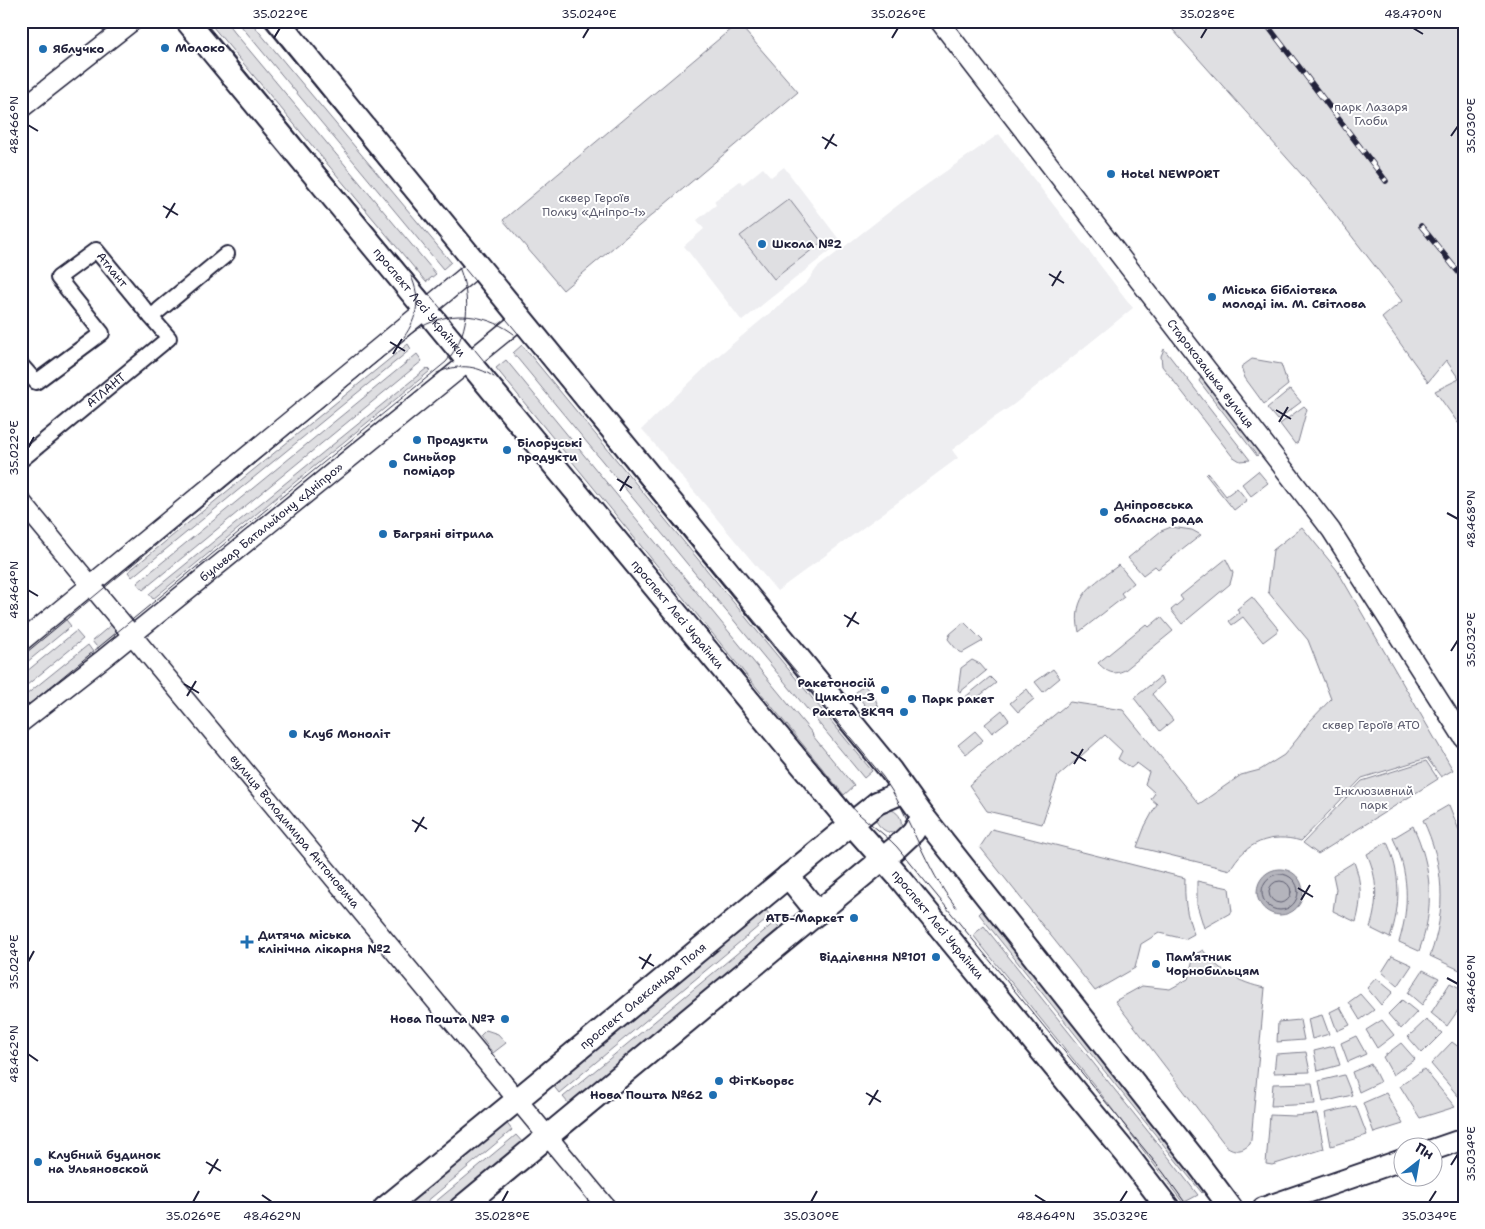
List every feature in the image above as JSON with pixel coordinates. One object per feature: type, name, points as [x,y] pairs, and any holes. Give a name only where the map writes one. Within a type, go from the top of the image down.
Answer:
[{"type":"main road","name":"проспект Лесі Українки","points":[[187,21],[851,824],[883,859],[1128,1156],[1168,1208]]},
{"type":"main road","points":[[278,21],[891,771],[923,816],[1189,1152],[1231,1208]]},
{"type":"main road","name":"проспект Олександра Поля","points":[[385,1208],[877,803],[905,790]]},
{"type":"main road","points":[[461,1208],[883,859],[913,832],[923,816]]},
{"type":"main road","points":[[788,876],[818,913]]},
{"type":"main road","points":[[1442,1147],[1464,1140]]},
{"type":"main road","points":[[1263,1208],[1392,1163]]},
{"type":"street","points":[[21,109],[133,21]]},
{"type":"street","name":"Старокозацька вулиця","points":[[939,21],[1331,530],[1464,739]]},
{"type":"street","name":"Атлант","points":[[21,365],[36,382],[102,333],[58,278],[96,250],[155,314]]},
{"type":"street","points":[[155,314],[223,257]]},
{"type":"street","points":[[21,642],[478,266]]},
{"type":"street","name":"АТЛАНТ","points":[[21,460],[169,338],[155,314]]},
{"type":"street","name":"бульвар Батальйону «Дніпро»","points":[[21,723],[521,320]]},
{"type":"street","name":"вулиця Володимира Антоновича","points":[[21,501],[607,1208]]},
{"type":"shaded area","points":[[999,134],[1133,308],[1013,405],[952,450],[958,458],[777,591],[642,429],[712,361],[807,282],[817,268],[902,202]]},
{"type":"shaded area","name":"Школа №2","points":[[784,167],[841,242],[742,321],[684,246],[704,229],[697,220],[716,205],[714,201],[740,181],[743,184],[763,168],[771,177]]},
{"type":"green space","points":[[220,21],[225,21],[436,274],[426,282],[213,27]]},
{"type":"green space","points":[[237,21],[250,21],[451,262],[443,269]]},
{"type":"green space","name":"парк Лазаря Глоби","points":[[1165,21],[1464,21],[1464,428],[1458,423],[1435,391],[1459,379],[1446,360],[1428,382],[1382,318],[1402,301],[1319,194]]},
{"type":"green space","name":"сквер Героїв Полку «Дніпро-1»","points":[[738,23],[798,92],[563,290],[503,220]]},
{"type":"green space","points":[[789,199],[822,242],[774,279],[740,236]]},
{"type":"green space","points":[[408,344],[411,349],[132,577],[128,572]]},
{"type":"green space","points":[[522,345],[872,771],[864,778],[513,353]]},
{"type":"green space","points":[[1164,349],[1250,460],[1240,461],[1232,456],[1162,366],[1161,356]]},
{"type":"green space","points":[[417,354],[422,361],[143,590],[137,583]]},
{"type":"green space","points":[[1252,359],[1281,364],[1288,385],[1264,404],[1245,378],[1241,367]]},
{"type":"green space","points":[[506,360],[854,786],[844,795],[496,368]]},
{"type":"green space","points":[[427,368],[430,371],[153,599],[149,594]]},
{"type":"green space","points":[[1203,374],[1262,450],[1257,456],[1199,381]]},
{"type":"green space","points":[[1290,389],[1301,402],[1277,420],[1267,408]]},
{"type":"green space","points":[[1304,406],[1307,409],[1298,442],[1295,444],[1280,424]]},
{"type":"green space","points":[[1258,471],[1268,483],[1251,496],[1242,484]]},
{"type":"green space","points":[[1208,473],[1226,496],[1237,488],[1247,500],[1234,510],[1206,475]]},
{"type":"green space","points":[[1171,527],[1192,530],[1201,535],[1158,569],[1155,566],[1143,575],[1128,558],[1161,531]]},
{"type":"green space","name":"сквер Героїв АТО","points":[[1302,527],[1337,570],[1453,770],[1441,777],[1427,758],[1362,778],[1301,841],[1279,838],[1260,842],[1243,853],[1230,870],[1137,847],[1145,826],[1157,804],[1151,799],[1155,793],[1145,784],[1149,772],[1137,763],[1131,768],[1118,759],[1122,751],[1105,735],[1058,776],[1042,824],[987,811],[969,785],[1070,702],[1123,710],[1199,804],[1241,775],[1260,770],[1284,755],[1309,722],[1331,699],[1308,640],[1268,592],[1273,550]]},
{"type":"green space","points":[[1226,559],[1233,573],[1230,584],[1182,624],[1171,610],[1183,600],[1180,596]]},
{"type":"green space","points":[[1119,565],[1134,583],[1121,593],[1124,597],[1079,632],[1077,619],[1081,600],[1093,585]]},
{"type":"green space","points":[[1252,597],[1279,630],[1263,642],[1243,617],[1232,625],[1229,621],[1239,613],[1237,609]]},
{"type":"green space","points":[[63,616],[71,626],[21,667],[21,650]]},
{"type":"green space","points":[[1161,617],[1173,631],[1125,670],[1117,673],[1110,672],[1098,663],[1146,624],[1149,627]]},
{"type":"green space","points":[[964,622],[983,641],[962,653],[948,639],[950,634]]},
{"type":"green space","points":[[111,625],[118,634],[117,637],[101,652],[92,641]]},
{"type":"green space","points":[[76,631],[83,639],[21,690],[21,676]]},
{"type":"green space","points":[[88,645],[96,656],[21,717],[21,699]]},
{"type":"green space","points":[[972,660],[980,664],[986,671],[960,692],[958,690],[961,668]]},
{"type":"green space","points":[[1053,669],[1060,678],[1043,692],[1035,682]]},
{"type":"green space","points":[[990,677],[996,683],[969,704],[964,698]]},
{"type":"green space","points":[[1160,677],[1164,683],[1152,694],[1173,720],[1160,731],[1134,698]]},
{"type":"green space","points":[[864,685],[875,698],[880,711],[874,716],[855,693]]},
{"type":"green space","points":[[1027,689],[1034,699],[1018,712],[1010,703]]},
{"type":"green space","points":[[1002,710],[1009,720],[992,733],[985,724]]},
{"type":"green space","points":[[975,731],[983,740],[966,754],[958,745]]},
{"type":"green space","name":"Інклюзивний парк","points":[[1426,761],[1438,779],[1318,854],[1303,843],[1362,781]]},
{"type":"green space","points":[[1449,805],[1464,843],[1464,972],[1430,956],[1439,922],[1441,887],[1435,853],[1423,820]]},
{"type":"green space","points":[[889,809],[897,813],[901,821],[901,827],[896,833],[884,830],[876,821],[877,816]]},
{"type":"green space","points":[[1413,826],[1424,856],[1429,888],[1427,919],[1419,951],[1399,942],[1405,915],[1406,889],[1402,864],[1393,838]]},
{"type":"green space","points":[[992,829],[1185,878],[1186,906],[1194,934],[1185,939],[1159,933],[1141,944],[1135,968],[1095,991],[980,847]]},
{"type":"green space","points":[[1387,842],[1395,866],[1398,890],[1394,926],[1390,938],[1370,928],[1373,919],[1376,891],[1371,863],[1367,854]]},
{"type":"green space","points":[[1354,862],[1359,877],[1360,892],[1356,922],[1333,911],[1336,889],[1333,875]]},
{"type":"green space","points":[[1197,881],[1229,888],[1232,912],[1204,928],[1197,905]]},
{"type":"green space","points":[[763,907],[771,916],[559,1093],[552,1084]]},
{"type":"green space","points":[[983,910],[1205,1190],[1202,1193],[979,914]]},
{"type":"green space","points":[[775,922],[782,931],[569,1104],[563,1097]]},
{"type":"green space","points":[[984,926],[1198,1195],[1183,1203],[1094,1085],[973,935]]},
{"type":"green space","points":[[1203,950],[1230,975],[1247,983],[1265,988],[1251,1140],[1247,1147],[1241,1150],[1235,1150],[1226,1146],[1115,1001],[1142,986],[1170,989],[1188,979],[1194,955]]},
{"type":"green space","points":[[1392,956],[1412,965],[1398,986],[1382,972]]},
{"type":"green space","points":[[1423,970],[1439,978],[1422,1005],[1408,993]]},
{"type":"green space","points":[[1376,978],[1393,992],[1381,1005],[1367,988]]},
{"type":"green space","points":[[1450,983],[1464,990],[1464,1002],[1447,1026],[1431,1013]]},
{"type":"green space","points":[[1360,994],[1374,1010],[1360,1020],[1349,1002]]},
{"type":"green space","points":[[1402,1000],[1417,1012],[1401,1029],[1388,1014]]},
{"type":"green space","points":[[1340,1007],[1350,1025],[1337,1031],[1330,1012]]},
{"type":"green space","points":[[1322,1015],[1329,1034],[1312,1039],[1308,1019]]},
{"type":"green space","points":[[1300,1020],[1304,1040],[1277,1042],[1278,1022]]},
{"type":"green space","points":[[1382,1020],[1394,1035],[1377,1048],[1366,1030]]},
{"type":"green space","points":[[1426,1020],[1442,1033],[1422,1053],[1408,1037]]},
{"type":"green space","points":[[486,1030],[498,1034],[506,1043],[493,1053],[480,1036]]},
{"type":"green space","points":[[1356,1036],[1366,1054],[1348,1062],[1341,1043]]},
{"type":"green space","points":[[1452,1042],[1464,1051],[1464,1103],[1431,1064]]},
{"type":"green space","points":[[1401,1043],[1415,1059],[1393,1075],[1383,1057]]},
{"type":"green space","points":[[1334,1046],[1340,1065],[1318,1071],[1314,1051]]},
{"type":"green space","points":[[1306,1052],[1310,1072],[1274,1073],[1276,1054]]},
{"type":"green space","points":[[1371,1064],[1380,1082],[1359,1092],[1352,1072]]},
{"type":"green space","points":[[1424,1069],[1455,1107],[1420,1118],[1400,1086]]},
{"type":"green space","points":[[1344,1075],[1352,1095],[1323,1102],[1319,1081]]},
{"type":"green space","points":[[1312,1083],[1315,1104],[1271,1106],[1273,1084]]},
{"type":"green space","points":[[1386,1093],[1403,1124],[1374,1133],[1363,1103]]},
{"type":"green space","points":[[1356,1106],[1367,1135],[1331,1146],[1325,1113]]},
{"type":"green space","points":[[1317,1114],[1324,1149],[1272,1165],[1266,1164],[1270,1115],[1294,1116]]},
{"type":"green space","points":[[505,1121],[512,1130],[419,1208],[400,1208]]},
{"type":"green space","points":[[516,1135],[524,1144],[447,1208],[428,1208]]},
{"type":"water","points":[[1280,869],[1293,873],[1299,879],[1303,892],[1299,905],[1293,911],[1280,915],[1267,911],[1261,905],[1257,892],[1261,879],[1267,873]]},
{"type":"tram line","points":[[204,21],[849,804],[897,847],[1163,1172],[1189,1208]]},
{"type":"tram line","points":[[261,21],[883,777],[902,809],[926,860],[956,907]]},
{"type":"tram line","points":[[21,711],[446,362],[460,340],[466,317],[466,292],[459,267]]},
{"type":"tram line","points":[[404,337],[409,330],[417,307],[416,292],[411,276]]},
{"type":"tram line","points":[[21,657],[417,329],[442,318],[464,316],[496,323],[514,334]]},
{"type":"tram line","points":[[437,373],[452,368],[466,367],[480,370],[494,377]]},
{"type":"railway","points":[[1264,21],[1386,181]]},
{"type":"railway","points":[[1421,226],[1464,279]]},
{"type":"place","name":"Молоко","points":[[165,48]]},
{"type":"place","name":"Яблучко","points":[[43,49]]},
{"type":"place","name":"Hotel NEWPORT","points":[[1111,174]]},
{"type":"place","name":"Школа №2","points":[[762,244]]},
{"type":"place","name":"Міська бібліотека молоді ім. М. Світлова","points":[[1212,297]]},
{"type":"place","name":"Продукти","points":[[417,440]]},
{"type":"place","name":"Білоруські продукти","points":[[507,450]]},
{"type":"place","name":"Синьйор помідор","points":[[393,464]]},
{"type":"place","name":"Дніпровська обласна рада","points":[[1104,512]]},
{"type":"place","name":"Багряні вітрила","points":[[383,534]]},
{"type":"place","name":"Ракетоносій Циклон-3","points":[[885,690]]},
{"type":"place","name":"Парк ракет","points":[[912,699]]},
{"type":"place","name":"Ракета 8К99","points":[[904,712]]},
{"type":"place","name":"Клуб Моноліт","points":[[293,734]]},
{"type":"place","name":"АТБ-Маркет","points":[[854,918]]},
{"type":"place","name":"Дитяча міська клінічна лікарня №2","points":[[247,942]]},
{"type":"place","name":"Відділення №101","points":[[936,957]]},
{"type":"place","name":"Пам’ятник Чорнобильцям","points":[[1156,964]]},
{"type":"place","name":"Нова Пошта №7","points":[[505,1019]]},
{"type":"place","name":"ФiтКьорвс","points":[[719,1081]]},
{"type":"place","name":"Нова Пошта №62","points":[[713,1095]]},
{"type":"place","name":"Клубний будинок на Ульяновской","points":[[38,1162]]}]
